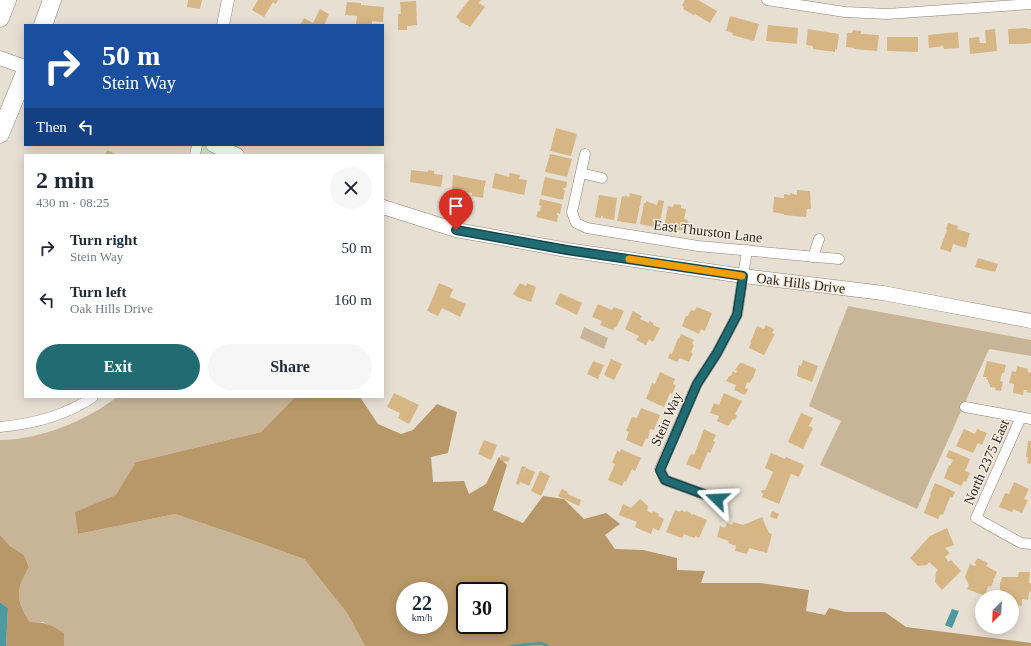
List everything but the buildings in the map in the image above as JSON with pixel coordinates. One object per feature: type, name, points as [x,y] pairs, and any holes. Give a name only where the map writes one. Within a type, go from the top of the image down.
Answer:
[{"type":"highway","points":[[0,18],[7,0]]},
{"type":"highway","points":[[42,24],[52,0]]},
{"type":"highway","points":[[0,134],[24,75]]},
{"type":"main road","points":[[5,59],[24,67]]},
{"type":"main road","points":[[215,146],[235,154]]},
{"type":"main road","name":"Oak Hills Drive","points":[[384,207],[456,230],[567,250],[743,276],[883,293],[1031,321]]},
{"type":"street","points":[[223,24],[228,0]]},
{"type":"street","points":[[767,0],[810,4],[845,12],[887,14],[1031,4]]},
{"type":"street","points":[[585,154],[581,173],[602,178]]},
{"type":"street","name":"East Thurston Lane","points":[[581,173],[572,212],[576,223],[587,228],[698,246],[839,259]]},
{"type":"street","points":[[813,257],[819,238]]},
{"type":"street","name":"Stein Way","points":[[717,499],[665,480],[660,470],[697,384],[717,353],[737,315],[747,250]]},
{"type":"street","points":[[0,427],[16,426],[55,417],[91,398]]},
{"type":"street","points":[[965,407],[1026,418]]},
{"type":"street","name":"North 2375 East","points":[[1026,418],[976,518],[1021,543],[1031,544]]},
{"type":"shaded area","points":[[848,306],[1031,340],[1031,356],[989,349],[917,509],[820,465],[841,421],[809,406]]},
{"type":"shaded area","points":[[584,327],[608,338],[604,349],[580,338]]},
{"type":"shaded area","points":[[116,398],[294,398],[261,432],[136,462],[117,495],[76,512],[78,534],[175,514],[304,559],[347,613],[365,646],[64,646],[64,633],[43,622],[30,622],[22,607],[19,594],[22,582],[29,567],[24,555],[10,546],[0,535],[0,440],[30,437],[62,428],[105,406]]},
{"type":"shaded area","points":[[294,398],[361,398],[378,424],[401,434],[413,430],[437,404],[457,412],[448,453],[431,457],[433,482],[464,481],[469,494],[486,484],[499,457],[507,465],[493,510],[523,523],[543,496],[564,499],[584,519],[606,513],[620,524],[605,535],[615,549],[643,550],[677,558],[677,570],[705,571],[701,583],[760,583],[809,590],[806,611],[825,615],[829,608],[846,612],[885,612],[906,627],[1031,643],[1031,646],[365,646],[347,613],[304,559],[175,514],[78,534],[75,512],[116,495],[136,462],[261,432]]},
{"type":"shaded area","points":[[0,535],[10,546],[24,555],[29,567],[22,582],[19,594],[25,614],[30,622],[48,624],[64,633],[64,646],[6,646],[8,608],[0,602]]},
{"type":"water","points":[[0,602],[8,608],[6,646],[0,646]]},
{"type":"water","points":[[952,609],[959,611],[952,628],[945,625]]},
{"type":"waterway","points":[[512,646],[541,643],[548,646]]},
{"type":"slow traffic","points":[[629,259],[742,276]]},
{"type":"route","points":[[456,230],[567,250],[743,276],[737,315],[717,353],[697,384],[660,470],[665,480],[717,499]]}]
